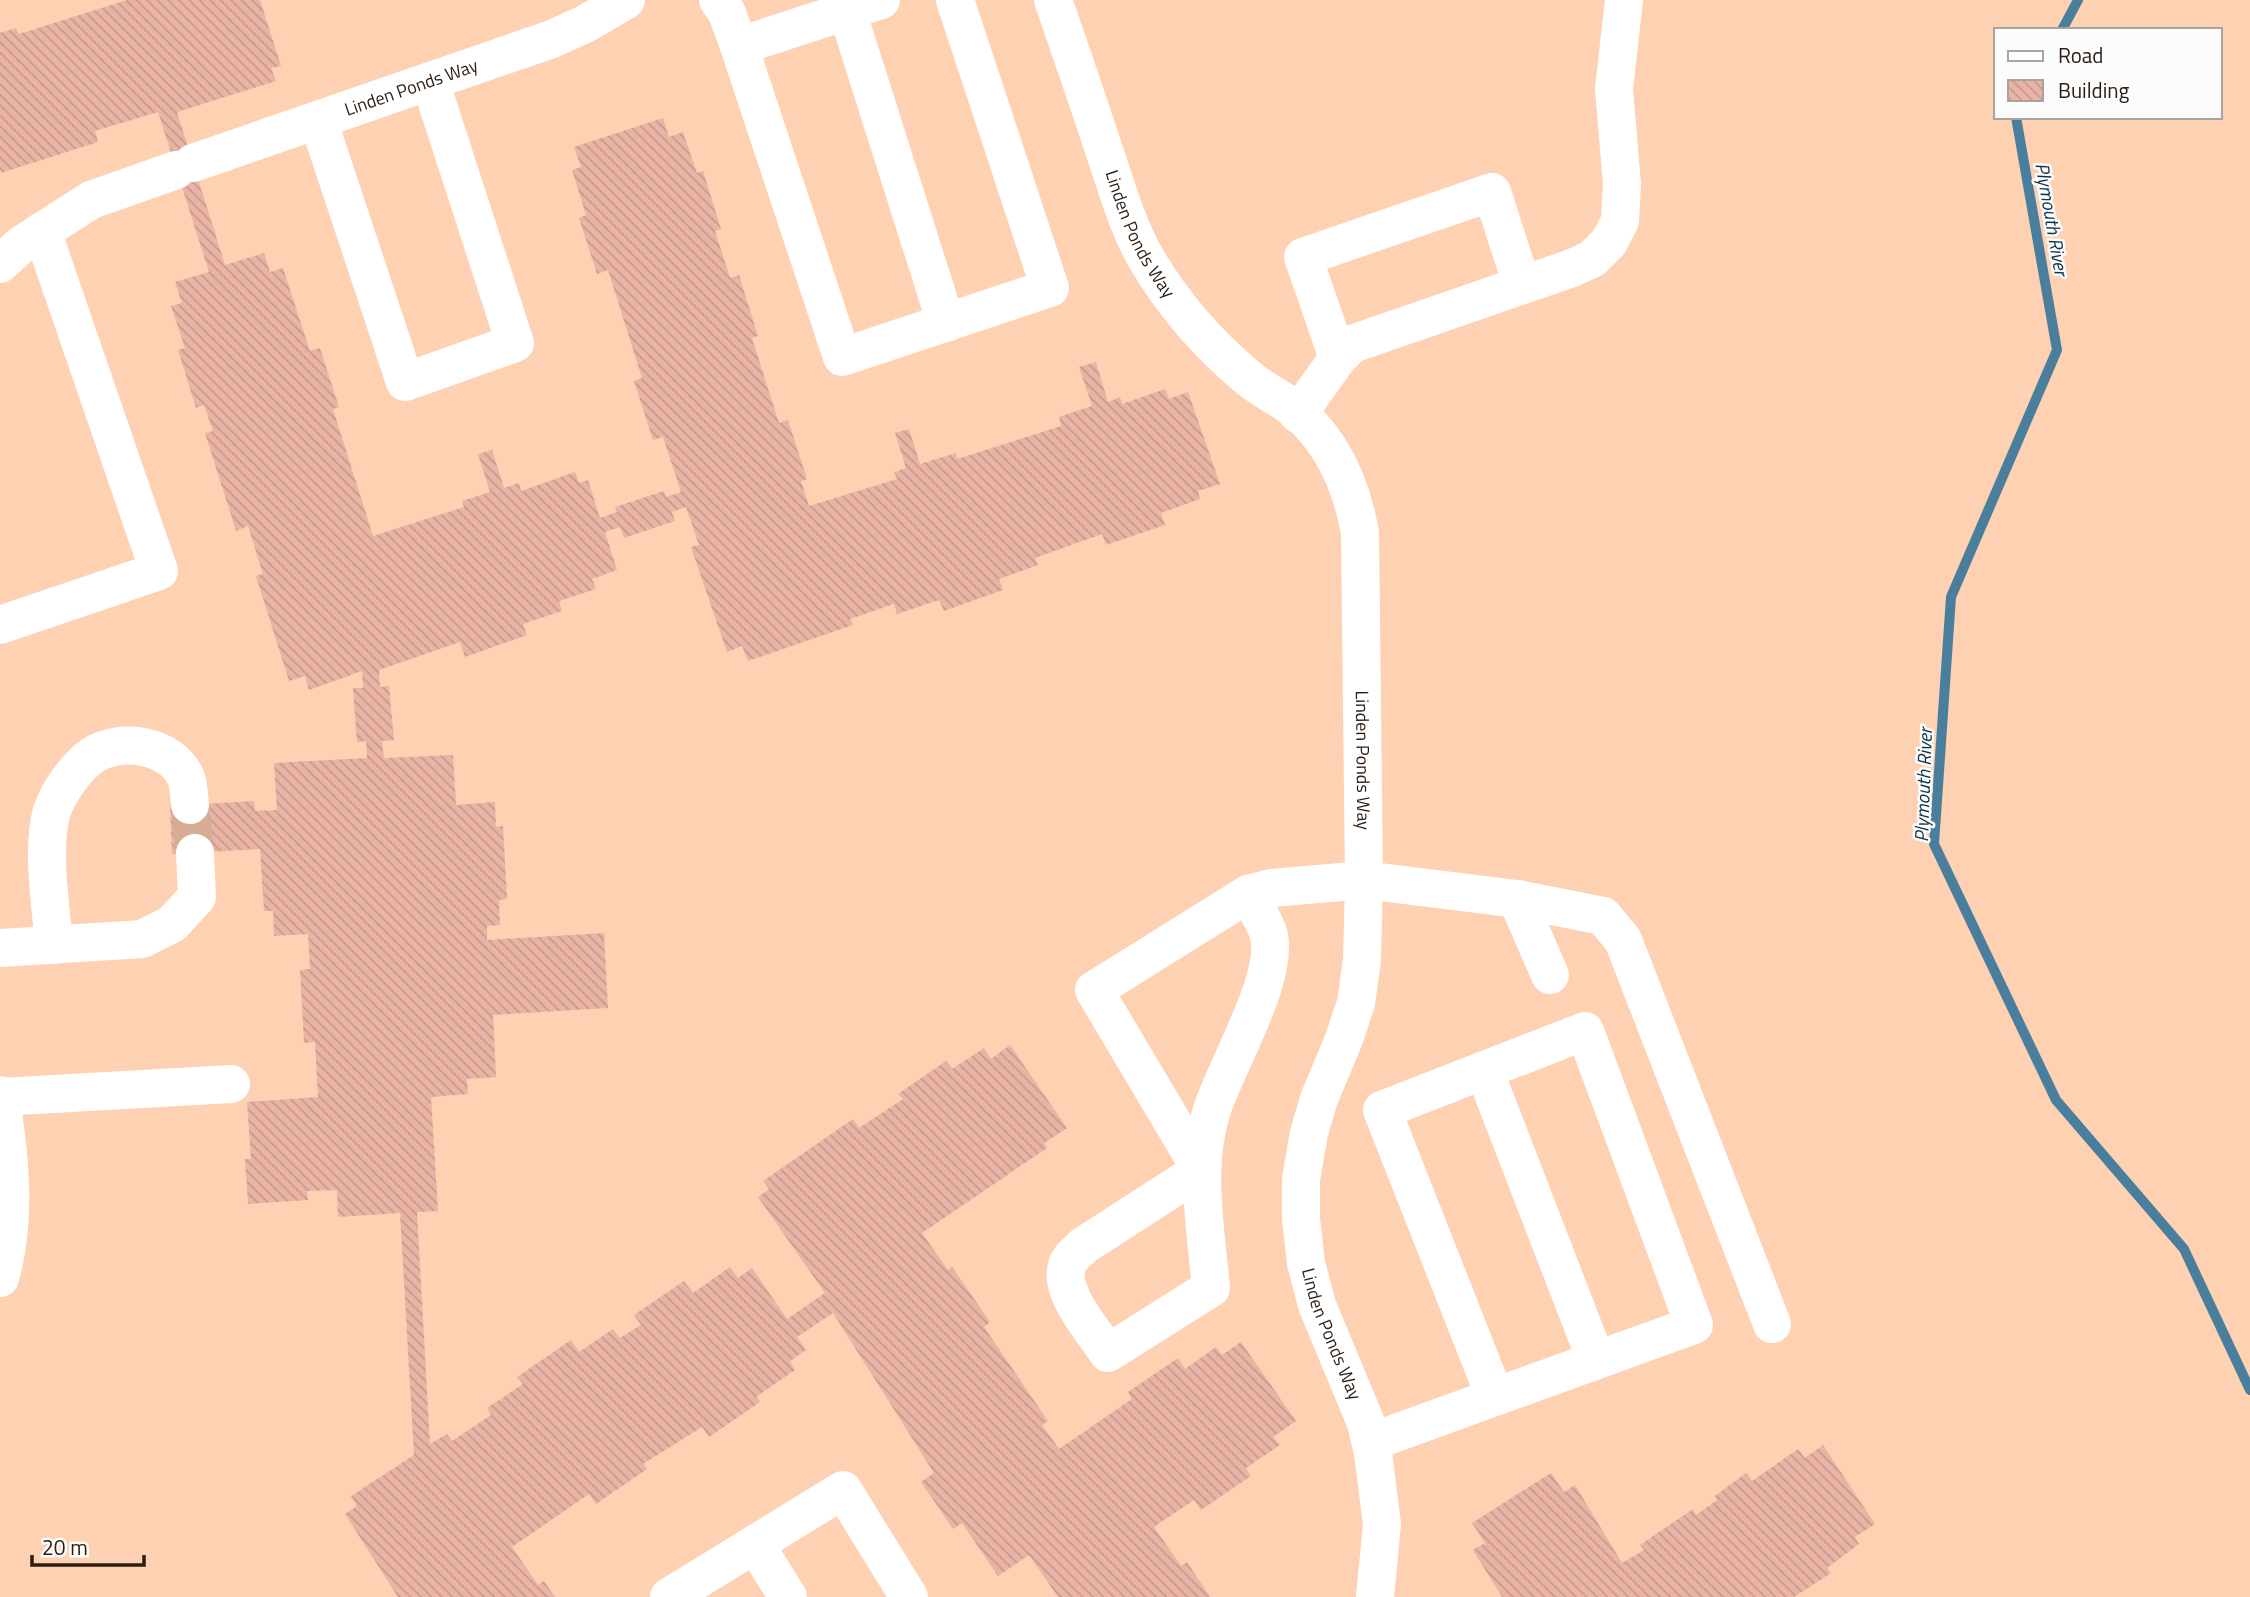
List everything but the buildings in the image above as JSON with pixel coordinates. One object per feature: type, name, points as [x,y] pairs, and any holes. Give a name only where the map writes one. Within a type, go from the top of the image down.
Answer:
[{"type":"street","name":"Linden Ponds Way","points":[[0,264],[42,231],[91,200],[552,39],[585,24],[626,0]]},
{"type":"street","points":[[718,0],[727,13],[842,357],[1050,288],[955,0]]},
{"type":"street","name":"Linden Ponds Way","points":[[1053,0],[1127,218],[1146,259],[1174,301],[1208,343],[1249,379],[1287,404],[1314,428],[1348,481],[1355,506],[1360,533],[1364,880],[1362,960],[1356,1003],[1319,1099],[1309,1133],[1301,1179],[1301,1219],[1306,1264],[1317,1305],[1366,1423],[1371,1442],[1382,1524],[1375,1597]]},
{"type":"street","points":[[1298,414],[1338,358],[1352,345],[1592,259],[1609,242],[1620,221],[1622,184],[1614,89],[1624,0]]},
{"type":"street","points":[[738,46],[864,6],[946,323]]},
{"type":"street","points":[[318,120],[405,382],[515,343],[430,81]]},
{"type":"street","points":[[1338,358],[1303,257],[1492,192],[1522,285]]},
{"type":"street","points":[[0,625],[159,571],[42,231]]},
{"type":"street","points":[[54,944],[47,855],[52,811],[70,778],[94,755],[121,745],[153,748],[175,761],[187,779],[190,805]]},
{"type":"street","points":[[0,948],[142,939],[172,924],[197,897],[195,853]]},
{"type":"street","points":[[1201,1170],[1094,990],[1248,894],[1272,888],[1364,880],[1517,899],[1603,916],[1623,940],[1772,1324]]},
{"type":"street","points":[[1201,1170],[1083,1246],[1070,1260],[1066,1276],[1069,1296],[1108,1353],[1211,1288],[1201,1170],[1210,1113],[1260,993],[1270,959],[1268,934],[1248,894]]},
{"type":"street","points":[[1517,899],[1550,975]]},
{"type":"street","points":[[1371,1442],[1694,1325],[1585,1031],[1382,1110],[1495,1397]]},
{"type":"street","points":[[1484,1070],[1596,1360]]},
{"type":"street","points":[[0,1279],[9,1215],[10,1181],[8,1144],[0,1096],[231,1084]]},
{"type":"street","points":[[669,1597],[843,1490],[909,1597]]},
{"type":"street","points":[[755,1544],[788,1597]]},
{"type":"waterway","name":"Plymouth River","points":[[2063,28],[2078,0]]},
{"type":"waterway","name":"Plymouth River","points":[[2016,119],[2057,350],[1951,597],[1934,844],[2056,1100],[2184,1249],[2250,1390]]},
{"type":"tunnel","points":[[190,805],[195,853]]}]
